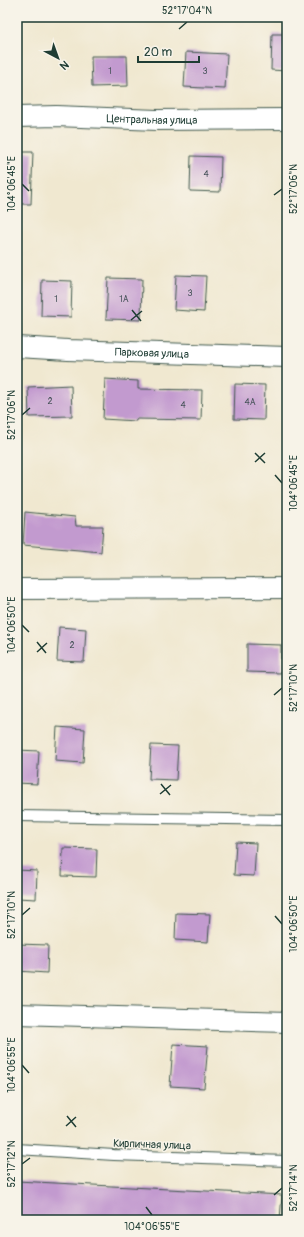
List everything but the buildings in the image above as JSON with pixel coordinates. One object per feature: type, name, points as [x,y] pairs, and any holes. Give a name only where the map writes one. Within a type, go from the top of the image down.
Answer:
[{"type":"street","name":"Центральная улица","points":[[17,117],[56,116],[157,120],[287,118]]},
{"type":"street","name":"Парковая улица","points":[[17,347],[287,357]]},
{"type":"street","points":[[17,589],[287,588]]},
{"type":"street","points":[[17,1014],[287,1022]]},
{"type":"lane","points":[[17,816],[287,820]]},
{"type":"lane","name":"Кирпичная улица","points":[[17,1149],[114,1155],[287,1161]]}]
